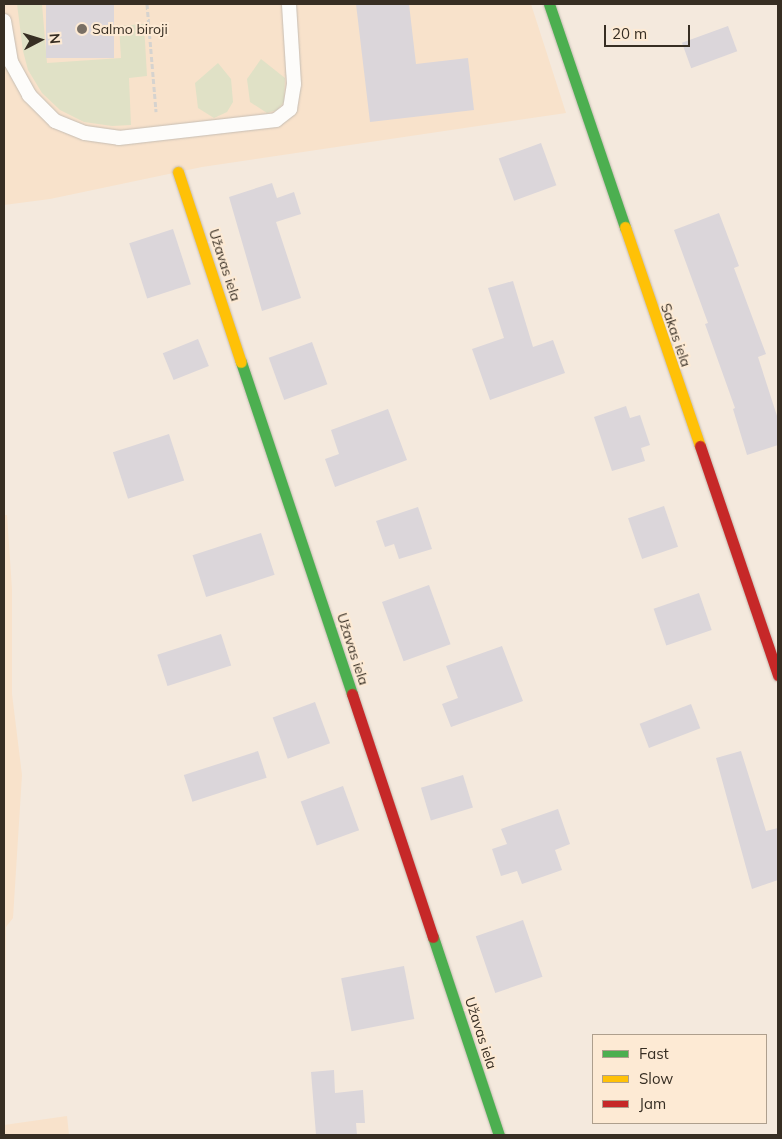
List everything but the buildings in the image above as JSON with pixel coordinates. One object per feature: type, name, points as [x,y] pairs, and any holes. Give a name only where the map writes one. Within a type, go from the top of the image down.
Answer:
[{"type":"street","name":"Sakas iela","points":[[548,4],[778,675]]},
{"type":"street","name":"Užavas iela","points":[[178,172],[499,1135]]},
{"type":"lane","points":[[4,21],[11,62],[29,95],[55,121],[85,133],[119,138],[164,131],[276,120],[290,109],[294,84],[289,4]]},
{"type":"path","points":[[147,4],[153,107],[164,131]]},
{"type":"shaded area","points":[[4,4],[531,4],[566,113],[202,167],[50,199],[4,205]]},
{"type":"shaded area","points":[[4,515],[7,515],[12,589],[12,694],[22,775],[13,918],[6,927],[4,1083]]},
{"type":"shaded area","points":[[67,1116],[69,1135],[4,1135],[4,1125]]},
{"type":"green space","points":[[17,4],[42,4],[47,63],[121,58],[119,26],[144,24],[147,76],[129,78],[131,125],[112,126],[84,122],[60,110],[42,93],[28,70],[23,51]]},
{"type":"green space","points":[[261,59],[285,78],[284,102],[277,110],[267,113],[250,102],[247,79]]},
{"type":"green space","points":[[218,63],[231,79],[233,102],[227,112],[214,118],[198,108],[195,83]]},
{"type":"traffic: fast","points":[[549,4],[625,227]]},
{"type":"traffic: fast","points":[[241,362],[352,694]]},
{"type":"traffic: fast","points":[[433,937],[499,1135]]},
{"type":"traffic: slow","points":[[178,172],[241,362]]},
{"type":"traffic: slow","points":[[625,227],[700,446]]},
{"type":"traffic: jam","points":[[700,446],[778,675]]},
{"type":"traffic: jam","points":[[352,694],[433,937]]},
{"type":"place","name":"Salmo biroji","points":[[82,29]]}]
